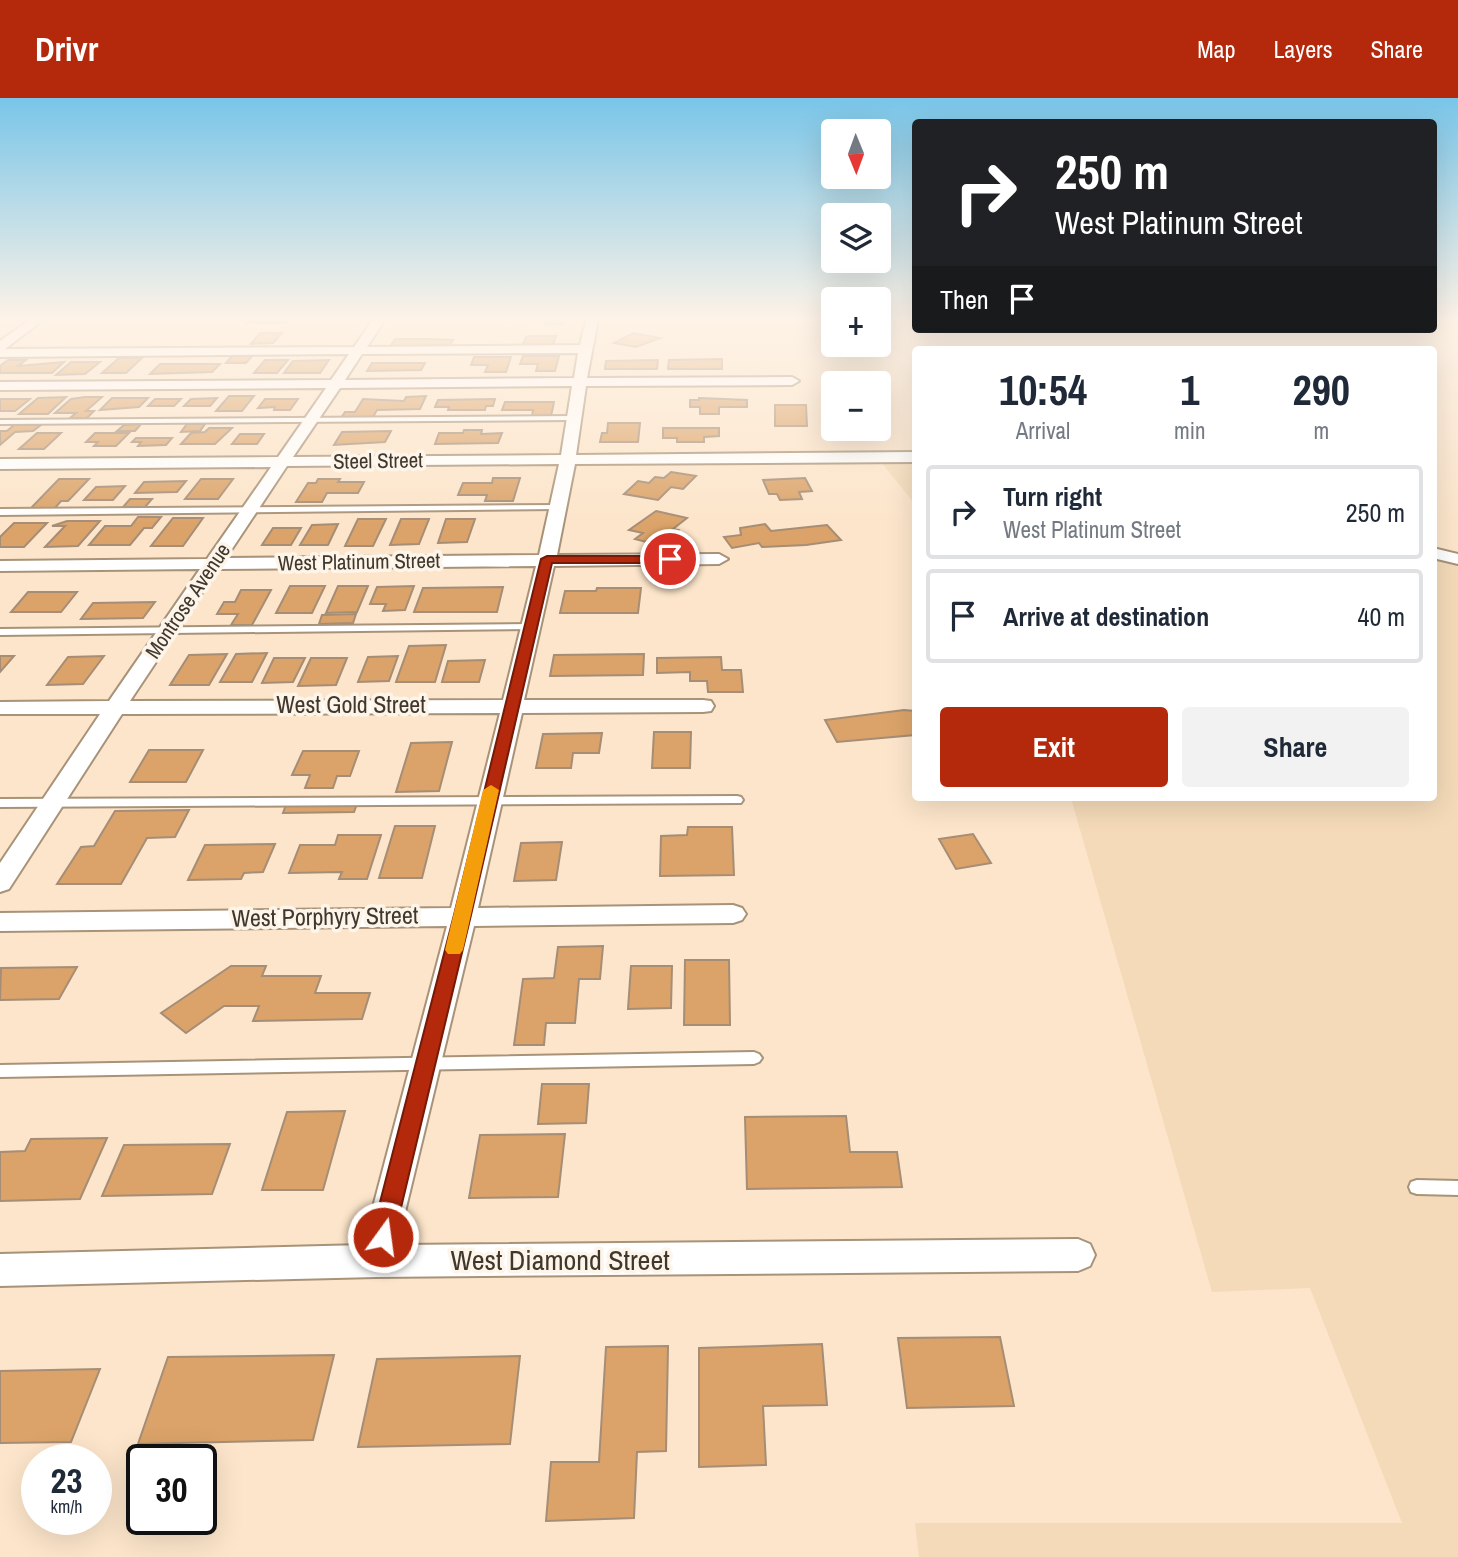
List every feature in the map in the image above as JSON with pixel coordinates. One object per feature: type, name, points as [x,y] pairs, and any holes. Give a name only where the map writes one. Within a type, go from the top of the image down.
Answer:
[{"type":"street","name":"Montrose Avenue","points":[[0,883],[116,706],[332,388]]},
{"type":"street","points":[[376,1261],[463,915],[510,704],[547,559],[568,460],[579,388]]},
{"type":"street","name":"Steel Street","points":[[0,464],[912,457]]},
{"type":"street","points":[[1437,554],[1458,559]]},
{"type":"street","name":"West Platinum Street","points":[[0,566],[719,559]]},
{"type":"street","name":"West Gold Street","points":[[0,708],[510,704],[703,706]]},
{"type":"street","name":"West Porphyry Street","points":[[0,922],[733,914]]},
{"type":"street","name":"West Diamond Street","points":[[0,1270],[376,1261],[1078,1255]]},
{"type":"lane","points":[[0,422],[574,418]]},
{"type":"lane","points":[[0,512],[557,507]]},
{"type":"lane","points":[[0,632],[530,627]]},
{"type":"lane","points":[[0,803],[737,800]]},
{"type":"lane","points":[[0,1070],[754,1058]]},
{"type":"lane","points":[[1417,1187],[1458,1188]]},
{"type":"shaded area","points":[[877,457],[912,457],[912,500]]},
{"type":"shaded area","points":[[1437,554],[1458,559],[1458,1557],[919,1557],[915,1523],[1402,1523],[1310,1288],[1212,1292],[1072,801],[1437,801]]},
{"type":"building","points":[[229,396],[254,396],[242,411],[216,411]]},
{"type":"building","points":[[426,396],[420,409],[377,410],[373,417],[341,418],[345,412],[355,412],[363,399],[404,401],[406,397]]},
{"type":"building","points":[[66,397],[48,414],[19,414],[38,398]]},
{"type":"building","points":[[102,397],[86,411],[94,411],[87,418],[70,418],[76,413],[55,413],[71,399]]},
{"type":"building","points":[[112,398],[148,398],[139,407],[100,410]]},
{"type":"building","points":[[217,398],[210,406],[184,406],[191,399]]},
{"type":"building","points":[[0,399],[30,399],[15,411],[0,411]]},
{"type":"building","points":[[155,399],[181,399],[174,406],[148,406]]},
{"type":"building","points":[[265,399],[298,399],[290,410],[258,408]]},
{"type":"building","points":[[495,399],[493,406],[486,406],[485,410],[448,410],[449,407],[435,407],[438,400]]},
{"type":"building","points":[[690,400],[747,400],[747,407],[719,407],[719,414],[700,414],[700,407],[690,407]]},
{"type":"building","points":[[505,402],[554,402],[551,416],[532,416],[533,410],[502,410]]},
{"type":"building","points":[[775,405],[806,405],[807,426],[775,426]]},
{"type":"building","points":[[608,423],[640,423],[638,442],[600,442],[602,433],[607,433]]},
{"type":"building","points":[[141,424],[135,431],[117,431],[124,425]]},
{"type":"building","points":[[187,424],[205,424],[200,431],[181,432]]},
{"type":"building","points":[[14,425],[41,425],[33,431],[15,432],[0,445],[0,431],[7,431]]},
{"type":"building","points":[[209,428],[232,428],[215,444],[181,444],[191,433],[205,432]]},
{"type":"building","points":[[663,428],[719,428],[719,436],[704,437],[704,442],[677,442],[677,438],[663,438]]},
{"type":"building","points":[[464,430],[482,430],[481,434],[502,433],[498,443],[435,444],[439,433],[463,433]]},
{"type":"building","points":[[391,431],[385,442],[334,445],[342,432]]},
{"type":"building","points":[[37,433],[61,433],[44,449],[19,449]]},
{"type":"building","points":[[95,433],[129,433],[116,446],[94,446],[98,442],[86,442]]},
{"type":"building","points":[[240,434],[264,434],[257,444],[232,444]]},
{"type":"building","points":[[136,438],[172,438],[166,445],[138,446],[141,442],[132,442]]},
{"type":"building","points":[[671,472],[696,476],[683,489],[671,487],[658,500],[624,494],[638,481],[649,483],[655,477],[664,478]]},
{"type":"building","points":[[493,478],[520,478],[513,501],[485,501],[487,495],[458,495],[463,483],[492,483]]},
{"type":"building","points":[[805,478],[812,491],[799,492],[802,499],[780,500],[777,494],[769,494],[763,480]]},
{"type":"building","points":[[59,479],[89,479],[68,501],[61,501],[55,508],[31,508]]},
{"type":"building","points":[[201,479],[233,479],[218,499],[185,499]]},
{"type":"building","points":[[318,479],[364,482],[358,493],[327,493],[322,502],[296,502],[308,483],[316,483]]},
{"type":"building","points":[[186,481],[177,492],[135,493],[144,482]]},
{"type":"building","points":[[125,486],[113,500],[84,500],[96,487]]},
{"type":"building","points":[[130,499],[152,499],[145,507],[123,507]]},
{"type":"building","points":[[656,511],[687,518],[673,529],[678,530],[658,545],[635,539],[643,533],[629,530]]},
{"type":"building","points":[[138,517],[161,517],[152,528],[144,528],[130,545],[89,545],[105,526],[131,526]]},
{"type":"building","points":[[173,518],[203,518],[183,546],[151,546]]},
{"type":"building","points":[[358,519],[386,519],[373,546],[345,546]]},
{"type":"building","points":[[401,519],[429,519],[419,544],[390,545]]},
{"type":"building","points":[[446,519],[475,519],[467,542],[438,543]]},
{"type":"building","points":[[67,521],[100,521],[78,546],[45,547],[65,526],[52,526]]},
{"type":"building","points":[[14,523],[47,523],[24,547],[0,547],[0,537]]},
{"type":"building","points":[[338,524],[328,545],[300,545],[312,525]]},
{"type":"building","points":[[765,524],[771,531],[827,525],[841,540],[762,547],[759,543],[732,548],[724,537],[741,535],[740,528]]},
{"type":"building","points":[[273,528],[301,528],[291,545],[262,545]]},
{"type":"building","points":[[290,586],[325,586],[312,613],[276,613]]},
{"type":"building","points":[[338,586],[368,586],[357,612],[326,613]]},
{"type":"building","points":[[414,586],[405,610],[383,611],[386,604],[370,604],[377,587]]},
{"type":"building","points":[[503,587],[497,612],[414,612],[423,588]]},
{"type":"building","points":[[597,588],[641,588],[638,613],[560,613],[565,591],[596,591]]},
{"type":"building","points":[[241,590],[271,590],[252,625],[231,625],[238,614],[217,614],[224,602],[235,602]]},
{"type":"building","points":[[28,592],[77,592],[61,612],[11,612]]},
{"type":"building","points":[[155,602],[143,618],[81,619],[93,603]]},
{"type":"building","points":[[356,614],[353,623],[319,624],[322,615]]},
{"type":"building","points":[[446,645],[435,682],[396,682],[409,646]]},
{"type":"building","points":[[267,653],[252,682],[220,682],[236,654]]},
{"type":"building","points":[[227,654],[209,685],[170,685],[189,655]]},
{"type":"building","points":[[644,654],[643,675],[550,676],[554,655]]},
{"type":"building","points":[[0,656],[14,656],[0,672]]},
{"type":"building","points":[[104,656],[83,684],[47,685],[68,657]]},
{"type":"building","points":[[398,656],[389,681],[358,682],[368,657]]},
{"type":"building","points":[[721,657],[722,670],[741,670],[743,692],[708,692],[707,681],[690,681],[690,672],[657,673],[657,658]]},
{"type":"building","points":[[274,658],[305,658],[293,682],[262,683]]},
{"type":"building","points":[[311,658],[347,658],[336,685],[298,686]]},
{"type":"building","points":[[485,660],[479,682],[442,682],[448,661]]},
{"type":"building","points":[[912,711],[912,735],[837,742],[825,720]]},
{"type":"building","points":[[654,732],[691,732],[690,768],[652,768]]},
{"type":"building","points":[[602,733],[599,753],[573,753],[571,768],[536,768],[543,734]]},
{"type":"building","points":[[452,742],[439,791],[396,792],[411,743]]},
{"type":"building","points":[[149,750],[203,750],[186,782],[130,782]]},
{"type":"building","points":[[303,751],[359,751],[350,776],[337,776],[333,788],[305,788],[310,775],[292,775]]},
{"type":"building","points":[[357,804],[354,812],[283,813],[286,805]]},
{"type":"building","points":[[189,810],[175,837],[147,838],[121,884],[57,884],[81,847],[94,846],[115,811]]},
{"type":"building","points":[[395,826],[435,826],[422,878],[379,878]]},
{"type":"building","points":[[688,827],[732,827],[734,875],[660,876],[661,836],[687,835]]},
{"type":"building","points":[[973,834],[991,863],[956,869],[939,839]]},
{"type":"building","points":[[338,835],[381,835],[367,879],[339,879],[342,872],[289,873],[300,845],[335,845]]},
{"type":"building","points":[[562,842],[556,880],[514,881],[521,843]]},
{"type":"building","points":[[275,844],[263,872],[244,873],[241,879],[188,880],[205,845]]},
{"type":"building","points":[[603,946],[600,979],[579,979],[575,1023],[546,1023],[544,1045],[514,1045],[523,979],[554,978],[558,947]]},
{"type":"building","points":[[685,960],[729,960],[730,1025],[684,1025]]},
{"type":"building","points":[[231,966],[266,966],[262,976],[321,976],[315,993],[370,993],[362,1019],[253,1021],[259,1006],[224,1006],[186,1033],[161,1013]]},
{"type":"building","points":[[631,966],[672,966],[671,1008],[628,1009]]},
{"type":"building","points":[[77,967],[59,999],[0,1000],[1,968]]},
{"type":"building","points":[[542,1084],[589,1084],[586,1123],[538,1124]]},
{"type":"building","points":[[345,1111],[323,1190],[262,1190],[287,1112]]},
{"type":"building","points":[[846,1116],[850,1152],[897,1152],[902,1187],[747,1189],[745,1117]]},
{"type":"building","points":[[565,1134],[558,1197],[469,1198],[480,1135]]},
{"type":"building","points":[[107,1138],[80,1199],[0,1201],[0,1152],[25,1151],[31,1139]]},
{"type":"building","points":[[230,1144],[212,1194],[102,1196],[124,1145]]},
{"type":"building","points":[[1000,1337],[1014,1406],[907,1408],[898,1338]]},
{"type":"building","points":[[822,1344],[827,1405],[763,1406],[766,1465],[699,1467],[699,1348]]},
{"type":"building","points":[[668,1346],[666,1451],[637,1452],[634,1518],[546,1521],[551,1462],[599,1462],[606,1347]]},
{"type":"building","points":[[334,1355],[313,1440],[138,1444],[168,1357]]},
{"type":"building","points":[[520,1356],[510,1444],[358,1447],[377,1359]]},
{"type":"building","points":[[100,1369],[71,1442],[0,1443],[0,1371]]},
{"type":"slow traffic","points":[[454,950],[491,790]]},
{"type":"route","points":[[383,1237],[547,559],[670,559]]}]
